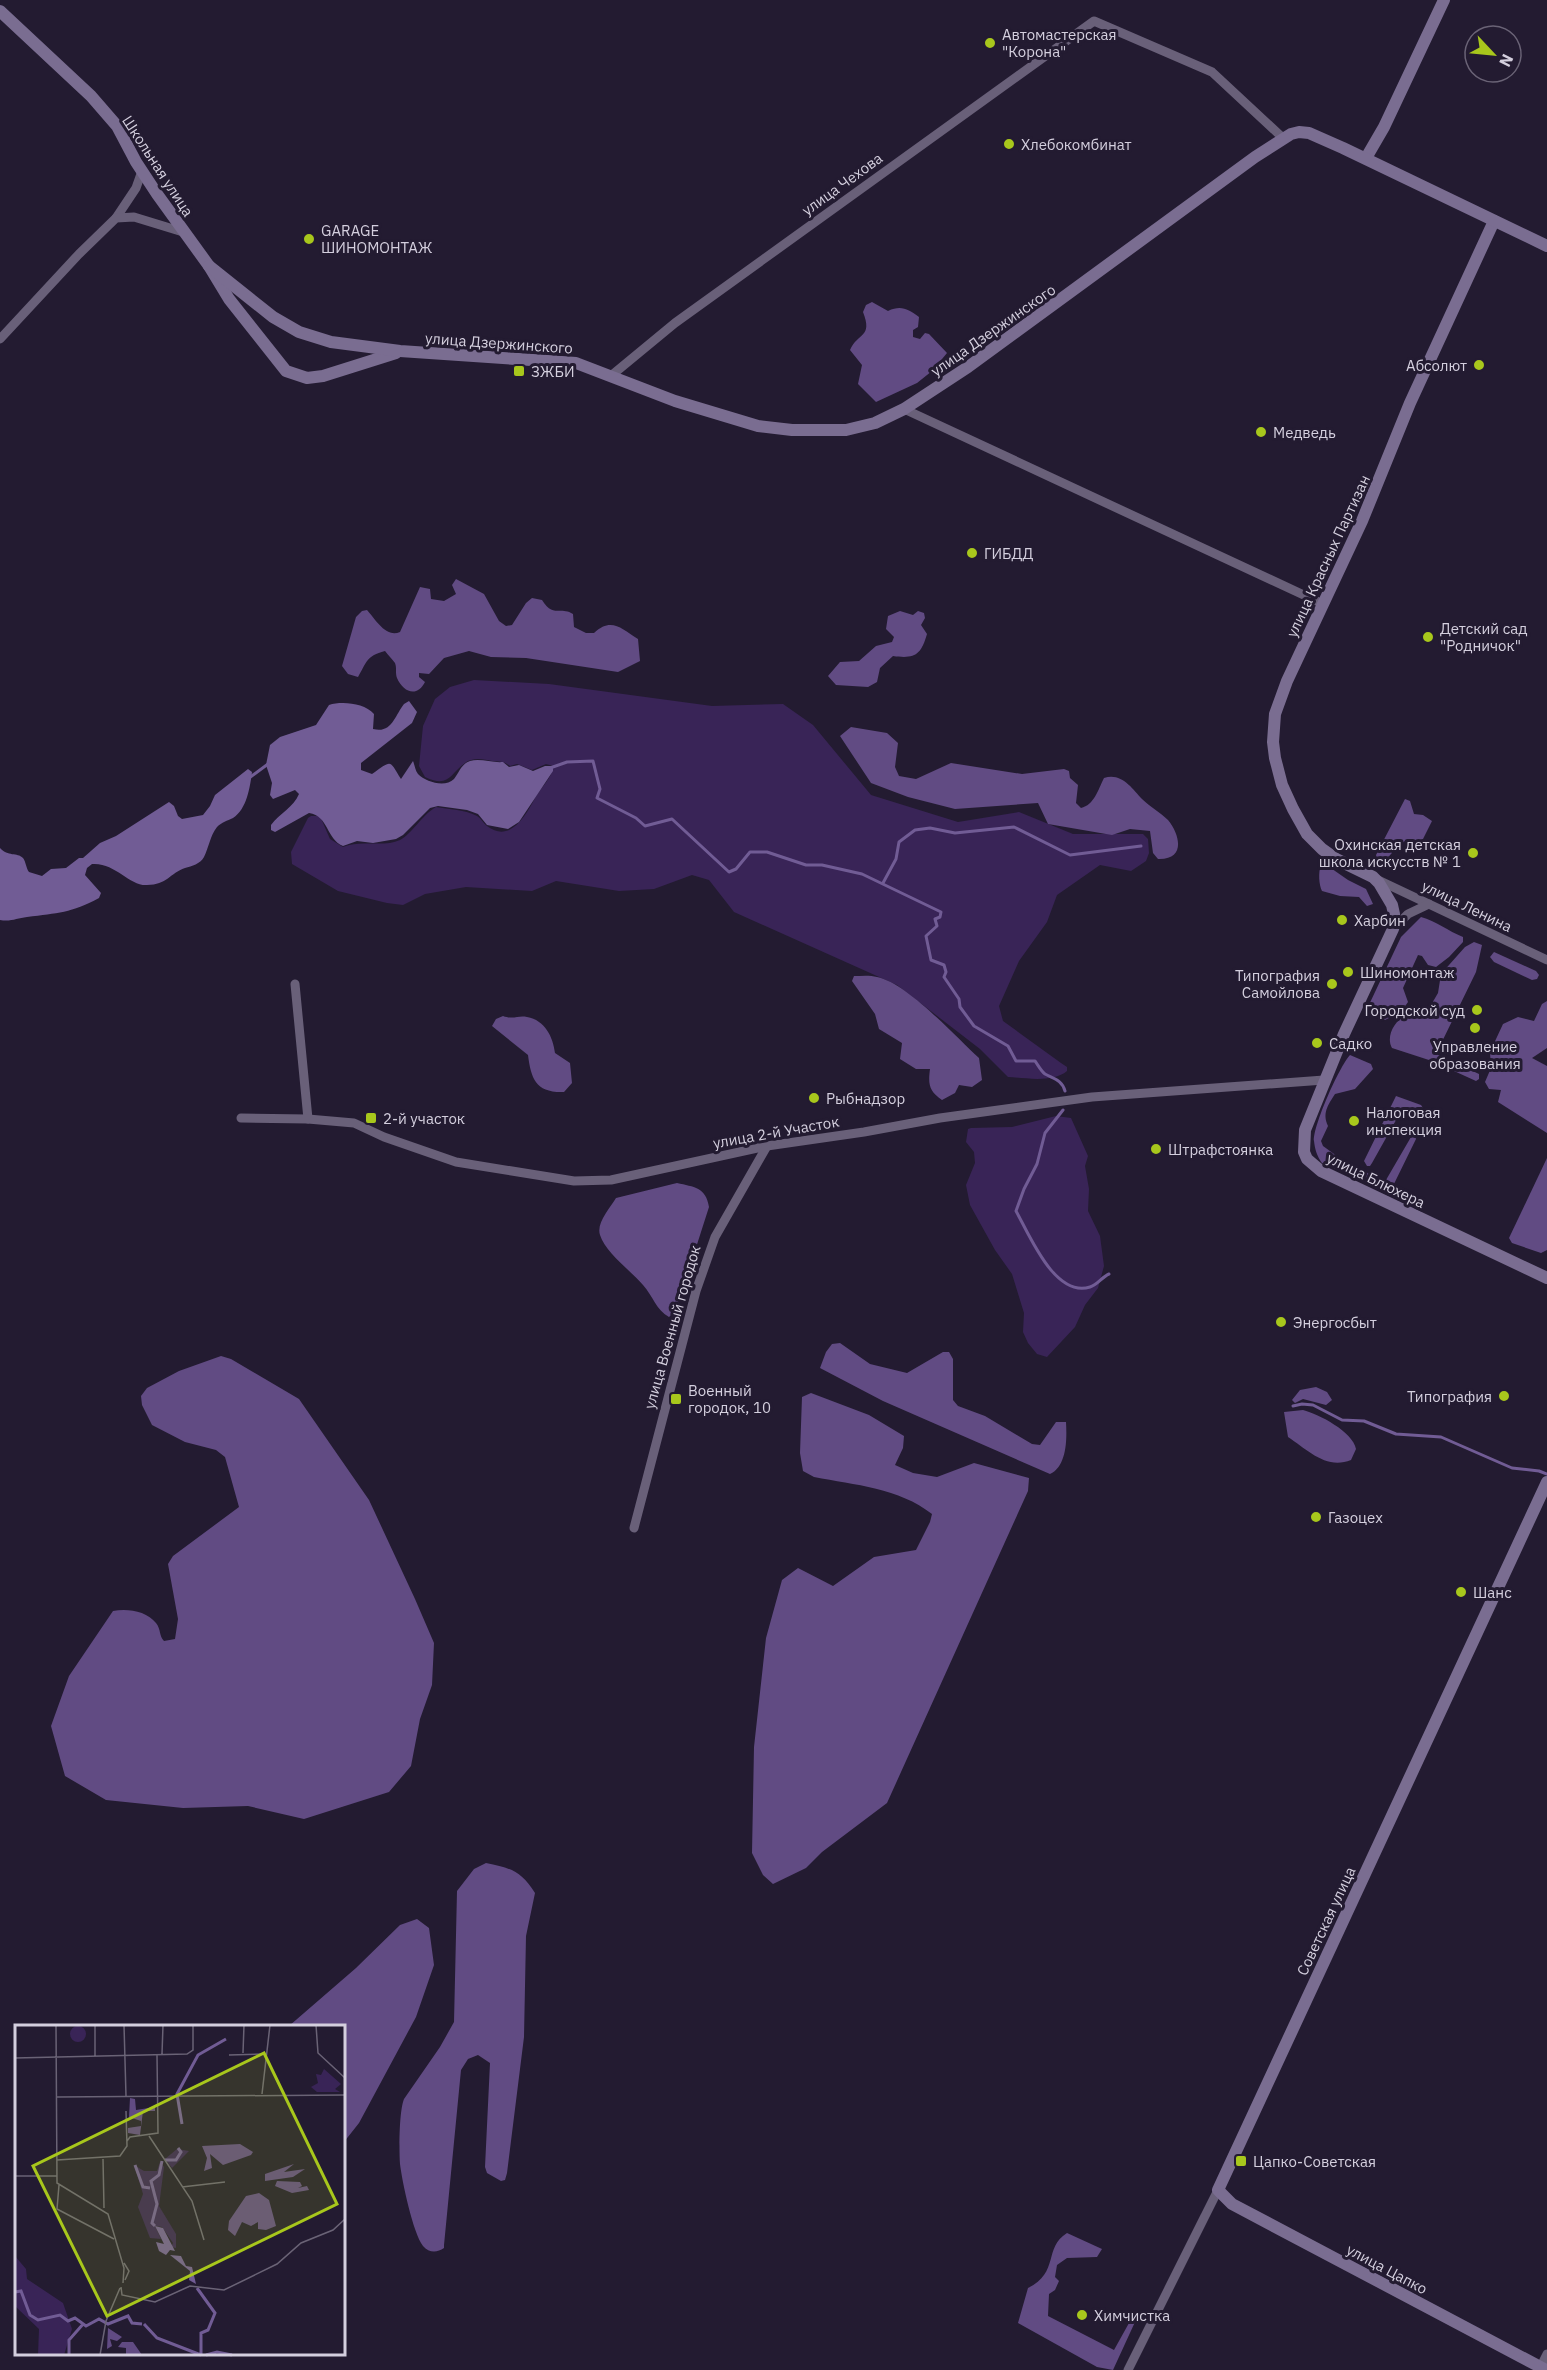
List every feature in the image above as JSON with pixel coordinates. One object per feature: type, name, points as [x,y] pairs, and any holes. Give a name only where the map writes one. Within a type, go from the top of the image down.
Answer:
[{"type":"street","points":[[1366,158],[1384,128],[1444,0]]},
{"type":"street","name":"Школьная улица","points":[[0,11],[91,96],[117,126],[142,171],[209,266]]},
{"type":"street","name":"улица Чехова","points":[[612,375],[675,323],[1094,21],[1212,72],[1284,139]]},
{"type":"street","name":"улица Дзержинского","points":[[209,266],[273,317],[299,332],[331,342],[400,351],[576,363],[675,401],[758,426],[792,430],[846,430],[875,423],[904,409],[1061,301],[1284,139],[1299,132],[1309,133],[1366,158],[1547,246]]},
{"type":"street","points":[[0,339],[116,218],[136,188],[142,171]]},
{"type":"street","points":[[116,218],[134,217],[183,232]]},
{"type":"street","name":"улица Красных Партизан","points":[[1373,877],[1336,859],[1307,834],[1282,785],[1275,758],[1274,725],[1278,704],[1375,490],[1410,403],[1494,221]]},
{"type":"street","name":"улица Дзержинского","points":[[209,266],[229,299],[286,371],[307,378],[322,376],[400,351]]},
{"type":"street","points":[[904,409],[1323,604]]},
{"type":"street","name":"улица Ленина","points":[[1373,877],[1547,960]]},
{"type":"street","name":"улица Блюхера","points":[[1373,877],[1386,893],[1393,910],[1393,929],[1324,1080],[1303,1137],[1307,1159],[1313,1166],[1396,1208],[1547,1278]]},
{"type":"street","points":[[1393,929],[1408,914],[1429,904]]},
{"type":"street","points":[[295,984],[308,1119]]},
{"type":"street","name":"улица 2-й Участок","points":[[241,1118],[308,1119],[354,1123],[384,1137],[456,1162],[574,1181],[611,1180],[767,1146],[1092,1096],[1324,1080]]},
{"type":"street","name":"улица Военный городок","points":[[634,1528],[696,1291],[714,1237],[767,1146]]},
{"type":"street","name":"Советская улица","points":[[1128,2370],[1218,2190],[1546,1485]]},
{"type":"street","name":"улица Цапко","points":[[1218,2190],[1232,2204],[1544,2368]]},
{"type":"street","points":[[1544,2368],[1547,2354]]},
{"type":"shaded area","points":[[872,302],[888,311],[901,308],[915,314],[919,317],[918,327],[913,330],[913,337],[920,339],[925,333],[929,334],[947,353],[932,371],[917,383],[876,402],[858,384],[862,365],[850,350],[865,331],[866,320],[863,312],[866,305]]},
{"type":"shaded area","points":[[456,579],[484,594],[499,621],[506,626],[512,625],[526,603],[532,598],[542,600],[550,609],[573,614],[574,627],[586,633],[594,633],[600,628],[611,625],[626,631],[638,639],[640,661],[618,672],[526,658],[491,657],[469,651],[444,658],[429,674],[419,673],[419,677],[425,682],[418,690],[410,691],[400,683],[396,676],[395,663],[385,651],[370,657],[358,677],[348,674],[342,666],[356,617],[362,611],[367,610],[386,630],[400,632],[420,587],[430,589],[431,599],[444,601],[456,594],[452,585]]},
{"type":"shaded area","points":[[900,611],[913,615],[918,611],[924,613],[925,618],[921,625],[927,634],[919,651],[907,657],[893,656],[880,668],[877,682],[868,687],[836,685],[828,676],[840,662],[859,661],[876,646],[892,642],[894,637],[886,629],[888,616]]},
{"type":"shaded area","points":[[474,680],[549,684],[712,706],[783,704],[813,725],[871,795],[958,822],[1019,812],[1073,834],[1143,834],[1148,839],[1149,853],[1146,861],[1131,871],[1100,865],[1057,895],[1047,922],[1019,961],[999,1006],[1003,1021],[1067,1067],[1067,1071],[1047,1078],[1008,1077],[980,1049],[897,985],[734,912],[709,880],[692,875],[654,889],[619,891],[556,881],[532,891],[466,887],[425,894],[403,905],[338,891],[292,864],[291,852],[311,816],[320,816],[330,839],[343,847],[400,840],[436,807],[473,814],[495,831],[510,830],[522,819],[549,778],[553,766],[546,764],[532,770],[517,764],[510,766],[502,762],[475,759],[465,763],[448,779],[439,781],[425,777],[419,766],[423,726],[435,699],[450,687]]},
{"type":"shaded area","points":[[409,701],[417,712],[412,723],[361,763],[361,770],[372,774],[390,764],[401,779],[413,761],[421,777],[446,783],[454,779],[464,764],[474,760],[503,762],[509,767],[519,765],[533,771],[545,766],[553,766],[553,771],[519,822],[508,829],[487,825],[478,814],[438,806],[430,808],[396,839],[373,843],[357,841],[343,846],[337,843],[320,818],[309,813],[275,832],[271,830],[271,825],[294,803],[299,794],[295,790],[273,799],[270,795],[272,783],[266,765],[270,745],[280,737],[316,725],[329,705],[346,703],[365,707],[374,714],[373,729],[379,730],[389,726],[404,704]]},
{"type":"shaded area","points":[[851,727],[887,733],[898,743],[895,767],[899,776],[916,779],[951,763],[1022,774],[1064,769],[1069,771],[1070,778],[1078,785],[1076,803],[1081,808],[1089,804],[1104,778],[1116,777],[1130,786],[1145,802],[1168,820],[1176,833],[1178,846],[1173,856],[1158,859],[1153,853],[1150,831],[1130,829],[1112,835],[1048,824],[1038,803],[955,809],[908,797],[871,783],[840,736]]},
{"type":"shaded area","points":[[248,769],[252,772],[249,791],[242,809],[233,818],[217,827],[204,857],[198,863],[180,870],[164,881],[147,885],[134,882],[108,867],[92,864],[87,868],[85,875],[101,893],[99,898],[64,912],[0,920],[0,848],[6,853],[21,856],[29,872],[42,876],[51,869],[66,868],[79,858],[83,858],[100,843],[116,836],[169,802],[182,819],[203,815],[215,795]]},
{"type":"shaded area","points":[[1405,799],[1410,801],[1414,814],[1423,815],[1432,821],[1417,851],[1411,850],[1410,844],[1405,841],[1383,863],[1377,860],[1376,855]]},
{"type":"shaded area","points":[[1325,864],[1366,889],[1373,904],[1367,906],[1359,897],[1340,896],[1322,891],[1319,871],[1321,865]]},
{"type":"shaded area","points":[[1421,917],[1463,937],[1463,942],[1436,967],[1428,965],[1422,956],[1418,955],[1403,988],[1408,1002],[1401,1012],[1385,1020],[1367,1014],[1367,1009],[1401,937]]},
{"type":"shaded area","points":[[1474,942],[1482,945],[1476,972],[1436,1054],[1479,1074],[1479,1079],[1476,1081],[1432,1061],[1392,1048],[1390,1043],[1393,1027],[1401,1019],[1411,1015],[1424,1017],[1438,993],[1441,974],[1465,947]]},
{"type":"shaded area","points":[[1494,952],[1536,971],[1539,975],[1537,979],[1532,980],[1494,962],[1490,957]]},
{"type":"shaded area","points":[[854,976],[874,976],[889,981],[916,999],[979,1058],[982,1080],[972,1087],[959,1085],[955,1093],[942,1100],[938,1097],[930,1087],[930,1069],[916,1069],[900,1059],[902,1043],[879,1029],[875,1014],[852,981]]},
{"type":"shaded area","points":[[1547,1001],[1547,1048],[1532,1058],[1547,1066],[1547,1133],[1498,1102],[1501,1090],[1489,1089],[1485,1082],[1491,1068],[1490,1052],[1503,1024],[1518,1017],[1534,1021],[1542,1004]]},
{"type":"shaded area","points":[[503,1016],[533,1019],[543,1025],[552,1041],[555,1053],[570,1063],[572,1083],[564,1092],[547,1090],[537,1083],[533,1078],[528,1055],[492,1026],[496,1019]]},
{"type":"shaded area","points":[[1350,1055],[1371,1064],[1373,1069],[1355,1089],[1335,1094],[1327,1109],[1328,1126],[1321,1141],[1323,1146],[1352,1167],[1386,1180],[1411,1137],[1415,1136],[1416,1139],[1391,1190],[1387,1191],[1322,1163],[1316,1150],[1315,1133],[1322,1110]]},
{"type":"shaded area","points":[[1396,1096],[1421,1105],[1423,1108],[1420,1116],[1400,1113],[1372,1163],[1367,1166],[1364,1161]]},
{"type":"shaded area","points":[[1056,1116],[1071,1118],[1088,1156],[1085,1166],[1089,1189],[1088,1211],[1100,1236],[1104,1266],[1098,1288],[1085,1305],[1075,1327],[1047,1357],[1037,1354],[1028,1343],[1023,1332],[1024,1313],[1012,1274],[995,1250],[970,1205],[966,1185],[975,1163],[974,1152],[966,1142],[968,1129],[971,1128],[1012,1127]]},
{"type":"shaded area","points":[[1547,1158],[1547,1250],[1541,1253],[1512,1243],[1509,1238]]},
{"type":"shaded area","points":[[677,1183],[694,1187],[702,1192],[709,1207],[676,1310],[669,1317],[661,1311],[643,1285],[607,1248],[599,1230],[604,1216],[616,1198]]},
{"type":"shaded area","points":[[840,1343],[870,1364],[907,1373],[943,1352],[949,1352],[953,1359],[953,1400],[958,1406],[985,1416],[1032,1444],[1040,1445],[1056,1422],[1066,1422],[1066,1444],[1060,1465],[1050,1474],[883,1401],[820,1368],[832,1344]]},
{"type":"shaded area","points":[[221,1356],[231,1359],[299,1399],[369,1500],[434,1643],[432,1685],[420,1719],[411,1766],[389,1792],[304,1819],[248,1806],[183,1808],[106,1800],[65,1776],[51,1726],[69,1676],[113,1611],[130,1610],[142,1613],[156,1623],[164,1641],[175,1639],[178,1619],[168,1564],[173,1556],[239,1507],[225,1457],[216,1450],[185,1442],[152,1425],[142,1405],[141,1396],[147,1388],[179,1371]]},
{"type":"shaded area","points":[[1316,1387],[1327,1392],[1332,1400],[1326,1405],[1303,1399],[1295,1403],[1292,1400],[1300,1390]]},
{"type":"shaded area","points":[[811,1393],[869,1415],[904,1436],[903,1448],[895,1465],[913,1473],[937,1477],[974,1463],[1029,1478],[1028,1491],[887,1803],[822,1852],[806,1868],[773,1884],[763,1875],[752,1853],[754,1747],[766,1638],[782,1580],[798,1568],[833,1586],[874,1557],[916,1550],[932,1514],[919,1505],[891,1493],[814,1477],[803,1471],[800,1453],[802,1397]]},
{"type":"shaded area","points":[[1303,1410],[1318,1415],[1349,1436],[1356,1449],[1351,1460],[1325,1461],[1288,1437],[1284,1412]]},
{"type":"shaded area","points":[[486,1863],[520,1875],[535,1893],[526,1936],[524,2037],[507,2173],[505,2180],[501,2181],[487,2173],[485,2167],[490,2063],[478,2055],[468,2059],[461,2070],[444,2248],[433,2252],[425,2248],[419,2239],[406,2194],[400,2164],[401,2112],[404,2099],[440,2047],[454,2022],[457,1891],[474,1869]]},
{"type":"shaded area","points":[[417,1919],[429,1928],[434,1965],[416,2017],[359,2123],[345,2141],[345,2025],[290,2025],[356,1968],[400,1925]]},
{"type":"shaded area","points":[[1067,2233],[1102,2249],[1097,2257],[1067,2258],[1057,2265],[1055,2277],[1059,2281],[1055,2290],[1049,2294],[1048,2316],[1114,2350],[1129,2323],[1135,2322],[1113,2370],[1097,2367],[1018,2323],[1028,2288],[1044,2275],[1055,2246]]},
{"type":"waterway","points":[[550,768],[567,762],[593,761],[600,789],[597,798],[636,818],[645,826],[672,819],[729,872],[736,869],[750,852],[767,852],[806,865],[822,865],[862,874],[941,912],[940,917],[935,919],[937,926],[926,936],[931,960],[944,965],[946,972],[944,977],[959,999],[960,1007],[974,1026],[1008,1046],[1016,1061],[1035,1061],[1045,1074],[1060,1082],[1065,1091]]},
{"type":"waterway","points":[[249,778],[268,764]]},
{"type":"waterway","points":[[883,883],[896,859],[899,842],[915,830],[930,828],[955,833],[1014,827],[1070,855],[1141,846]]},
{"type":"waterway","points":[[1063,1110],[1045,1133],[1037,1164],[1016,1211],[1045,1262],[1066,1283],[1077,1288],[1090,1287],[1109,1274]]},
{"type":"waterway","points":[[1293,1406],[1313,1405],[1342,1420],[1364,1421],[1396,1434],[1441,1437],[1512,1468],[1547,1474]]},
{"type":"place","name":"Автомастерская \"Корона\"","points":[[990,43]]},
{"type":"place","name":"Хлебокомбинат","points":[[1009,144]]},
{"type":"place","name":"GARAGE ШИНОМОНТАЖ","points":[[309,239]]},
{"type":"place","name":"Абсолют","points":[[1479,365]]},
{"type":"place","name":"ЗЖБИ","points":[[519,371]]},
{"type":"place","name":"Медведь","points":[[1261,432]]},
{"type":"place","name":"ГИБДД","points":[[972,553]]},
{"type":"place","name":"Детский сад \"Родничок\"","points":[[1428,637]]},
{"type":"place","name":"Охинская детская школа искусств № 1","points":[[1473,853]]},
{"type":"place","name":"Харбин","points":[[1342,920]]},
{"type":"place","name":"Шиномонтаж","points":[[1348,972]]},
{"type":"place","name":"Типография Самойлова","points":[[1332,984]]},
{"type":"place","name":"Городской суд","points":[[1477,1010]]},
{"type":"place","name":"Управление образования","points":[[1475,1028]]},
{"type":"place","name":"Садко","points":[[1317,1043]]},
{"type":"place","name":"Рыбнадзор","points":[[814,1098]]},
{"type":"place","name":"2-й участок","points":[[371,1118]]},
{"type":"place","name":"Налоговая инспекция","points":[[1354,1121]]},
{"type":"place","name":"Штрафстоянка","points":[[1156,1149]]},
{"type":"place","name":"Энергосбыт","points":[[1281,1322]]},
{"type":"place","name":"Типография","points":[[1504,1396]]},
{"type":"place","name":"Военный городок, 10","points":[[676,1399]]},
{"type":"place","name":"Газоцех","points":[[1316,1517]]},
{"type":"place","name":"Шанс","points":[[1461,1592]]},
{"type":"place","name":"Цапко-Советская","points":[[1241,2161]]},
{"type":"place","name":"Химчистка","points":[[1082,2315]]}]
